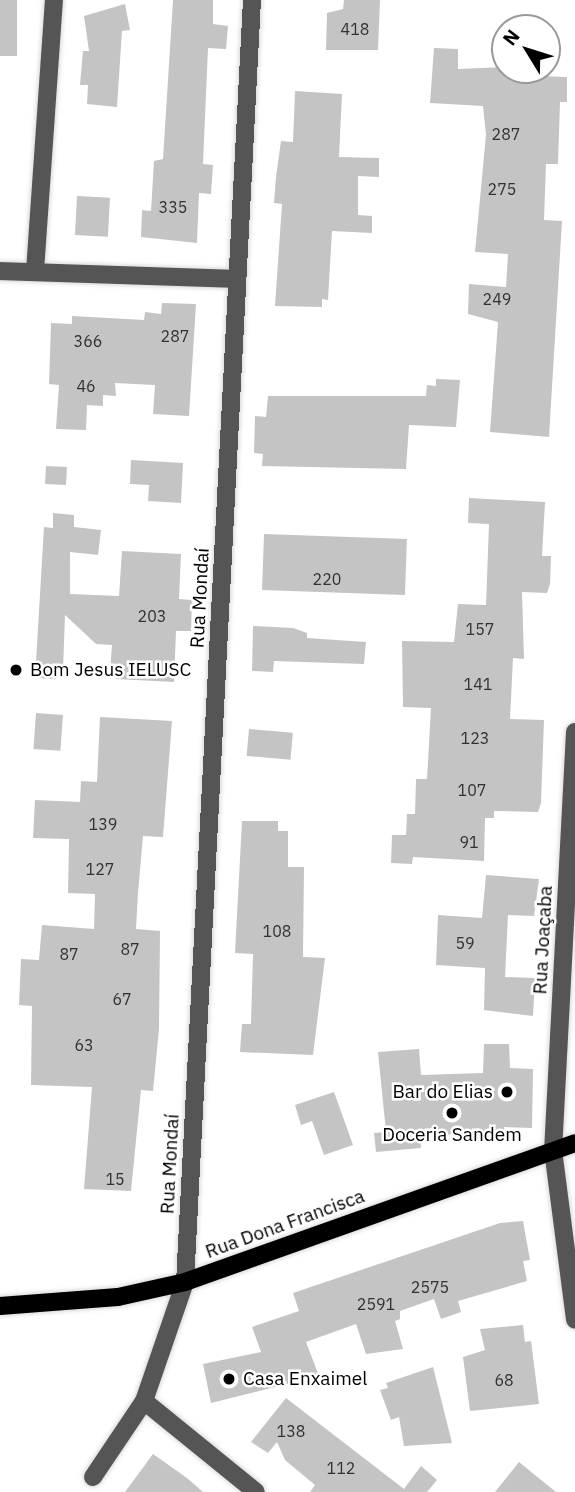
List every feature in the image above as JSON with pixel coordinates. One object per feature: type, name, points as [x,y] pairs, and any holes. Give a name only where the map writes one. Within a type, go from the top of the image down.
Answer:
[{"type":"main road","name":"Rua Dona Francisca","points":[[0,1306],[118,1297],[185,1282],[575,1143]]},
{"type":"street","points":[[35,271],[54,0]]},
{"type":"street","name":"Rua Mondaí","points":[[93,1477],[144,1401],[185,1282],[252,0]]},
{"type":"street","points":[[0,271],[237,279]]},
{"type":"street","name":"Rua Joaçaba","points":[[575,732],[553,1150],[575,1320]]},
{"type":"street","points":[[144,1401],[256,1492]]},
{"type":"building","points":[[0,0],[17,0],[17,56],[0,56]]},
{"type":"building","points":[[173,0],[213,0],[213,24],[228,26],[226,49],[208,48],[203,164],[213,165],[211,194],[199,193],[197,243],[141,237],[142,210],[151,211],[154,161],[163,159]]},
{"type":"building","points":[[344,0],[380,0],[378,50],[326,50],[327,13],[343,9]]},
{"type":"building","points":[[125,4],[130,30],[122,31],[117,107],[87,104],[88,85],[80,85],[83,51],[89,51],[84,16]]},
{"type":"building","points":[[434,48],[458,49],[458,69],[491,68],[491,84],[561,84],[561,77],[567,77],[567,102],[560,102],[558,164],[546,164],[544,220],[562,221],[549,437],[490,432],[498,322],[468,314],[469,284],[506,287],[508,254],[475,252],[486,135],[483,106],[430,103]]},
{"type":"building","points":[[295,91],[342,94],[339,157],[379,158],[379,177],[358,176],[358,215],[372,216],[372,233],[332,231],[328,300],[322,299],[322,307],[275,306],[282,204],[274,203],[276,177],[281,141],[293,142]]},
{"type":"building","points":[[77,196],[110,198],[108,237],[75,235]]},
{"type":"building","points":[[162,303],[196,304],[189,416],[153,414],[155,385],[115,383],[116,396],[103,395],[103,406],[87,405],[86,430],[56,429],[59,385],[49,384],[51,323],[72,324],[72,316],[144,320],[145,312],[161,314]]},
{"type":"building","points":[[436,379],[460,380],[456,427],[409,425],[406,469],[262,466],[263,454],[254,453],[255,416],[266,417],[268,396],[426,396],[427,385],[436,386]]},
{"type":"building","points":[[131,460],[183,463],[181,503],[148,501],[149,485],[130,484]]},
{"type":"building","points":[[46,466],[67,467],[66,485],[45,484]]},
{"type":"building","points":[[469,498],[545,502],[542,556],[551,556],[550,584],[547,593],[522,592],[524,659],[513,658],[510,719],[544,720],[541,803],[538,812],[494,811],[494,818],[485,818],[484,861],[413,857],[412,864],[391,863],[392,835],[406,835],[407,814],[415,814],[416,779],[427,779],[431,708],[403,707],[402,641],[454,642],[458,604],[486,605],[489,524],[468,523]]},
{"type":"building","points":[[53,513],[74,515],[74,527],[101,530],[98,555],[70,552],[70,594],[119,596],[122,551],[181,554],[179,599],[192,600],[191,631],[176,631],[174,682],[116,679],[116,672],[110,671],[112,645],[96,644],[65,615],[63,670],[56,669],[56,679],[35,678],[44,527],[53,528]]},
{"type":"building","points":[[264,534],[407,539],[405,595],[262,590]]},
{"type":"building","points":[[253,626],[293,628],[307,633],[307,638],[366,642],[364,664],[274,661],[273,672],[252,671]]},
{"type":"building","points":[[36,713],[63,715],[60,751],[33,749]]},
{"type":"building","points":[[100,717],[172,721],[163,837],[143,836],[138,893],[136,929],[160,931],[159,1029],[153,1091],[141,1090],[131,1191],[84,1189],[92,1087],[31,1085],[32,1006],[19,1005],[21,959],[39,960],[42,925],[94,929],[95,894],[68,893],[69,839],[33,838],[35,800],[80,802],[81,781],[97,782]]},
{"type":"building","points":[[249,729],[293,733],[290,760],[247,756]]},
{"type":"building","points":[[242,821],[278,821],[278,831],[288,831],[288,867],[304,867],[303,957],[325,958],[313,1055],[240,1052],[242,1024],[251,1024],[253,954],[235,953]]},
{"type":"building","points":[[486,875],[539,879],[534,916],[508,915],[505,977],[535,978],[533,1016],[484,1010],[485,968],[436,965],[438,915],[482,918]]},
{"type":"building","points":[[484,1044],[509,1044],[510,1068],[533,1069],[532,1128],[504,1127],[504,1141],[482,1140],[482,1134],[420,1135],[421,1148],[376,1152],[374,1133],[386,1132],[378,1052],[419,1049],[421,1075],[483,1073]]},
{"type":"building","points":[[334,1092],[353,1145],[324,1155],[312,1121],[301,1125],[295,1105]]},
{"type":"building","points":[[523,1221],[530,1260],[523,1261],[527,1281],[458,1301],[461,1312],[441,1319],[434,1299],[400,1311],[400,1319],[395,1321],[403,1349],[366,1354],[356,1324],[306,1342],[319,1376],[211,1403],[203,1364],[261,1352],[252,1327],[299,1311],[293,1293],[500,1223]]},
{"type":"building","points":[[523,1325],[525,1342],[531,1341],[539,1404],[470,1411],[463,1357],[485,1350],[480,1329]]},
{"type":"building","points":[[433,1367],[452,1443],[404,1446],[399,1417],[391,1420],[380,1390],[388,1388],[386,1383]]},
{"type":"building","points":[[286,1398],[404,1489],[421,1466],[437,1480],[427,1492],[310,1492],[315,1485],[285,1460],[277,1442],[268,1453],[251,1442]]},
{"type":"building","points":[[153,1454],[187,1478],[203,1492],[125,1492]]},
{"type":"building","points":[[519,1462],[556,1492],[495,1492]]},
{"type":"place","name":"Bom Jesus IELUSC","points":[[16,670]]},
{"type":"place","name":"Bar do Elias","points":[[507,1092]]},
{"type":"place","name":"Doceria Sandem","points":[[452,1113]]},
{"type":"place","name":"Casa Enxaimel","points":[[229,1379]]}]
